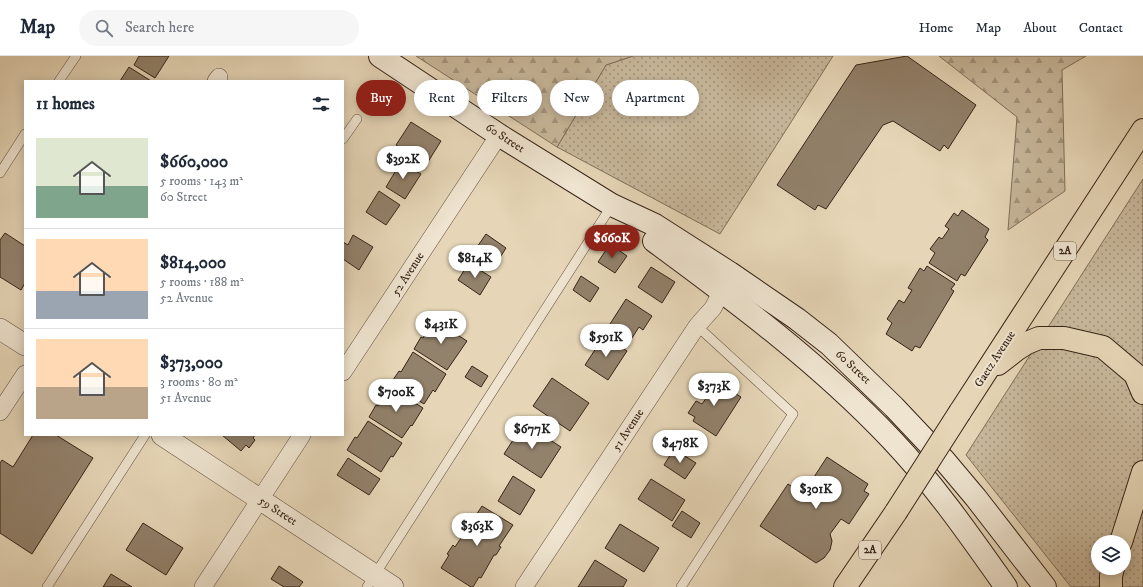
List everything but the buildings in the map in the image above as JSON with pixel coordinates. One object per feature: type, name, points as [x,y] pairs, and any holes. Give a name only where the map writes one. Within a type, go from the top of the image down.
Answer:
[{"type":"main road","name":"60 Street","points":[[380,56],[498,135],[612,205],[644,234],[726,282],[797,319],[829,344],[863,375],[944,460],[976,498],[1045,587]]},
{"type":"main road","name":"Gaetz Avenue","points":[[845,587],[896,512],[1143,130]]},
{"type":"main road","name":"60 Street","points":[[726,282],[854,402],[891,439],[928,481],[1006,587]]},
{"type":"main road","points":[[986,372],[1028,343],[1040,338],[1064,338],[1103,347],[1136,374],[1143,393]]},
{"type":"main road","points":[[1123,535],[1143,472]]},
{"type":"main road","points":[[1111,575],[1111,587]]},
{"type":"street","name":"52 Avenue","points":[[344,370],[498,135]]},
{"type":"street","name":"51 Avenue","points":[[524,587],[697,326],[713,308],[726,282]]},
{"type":"street","points":[[0,329],[24,344]]},
{"type":"street","points":[[0,412],[24,376]]},
{"type":"street","name":"59 Street","points":[[164,436],[260,499],[371,581],[393,587]]},
{"type":"street","points":[[203,587],[301,436]]},
{"type":"lane","points":[[60,80],[76,56]]},
{"type":"lane","points":[[344,138],[357,119]]},
{"type":"lane","points":[[0,172],[24,136]]},
{"type":"lane","points":[[371,581],[612,205]]},
{"type":"lane","points":[[681,587],[793,414],[697,326]]},
{"type":"lane","points":[[47,587],[144,436]]},
{"type":"green space","points":[[416,56],[633,56],[606,65],[597,80],[550,80],[550,116],[576,116],[557,147],[509,116],[542,116],[542,80],[477,80],[477,95],[469,90],[469,80],[453,80]]},
{"type":"green space","points":[[633,56],[833,56],[720,234],[557,147],[576,116],[604,116],[604,80],[597,80],[606,65]]},
{"type":"green space","points":[[939,56],[1086,56],[1062,70],[1065,191],[1008,230],[1017,117]]},
{"type":"green space","points":[[1143,179],[1143,587],[1071,587],[966,455]]}]
